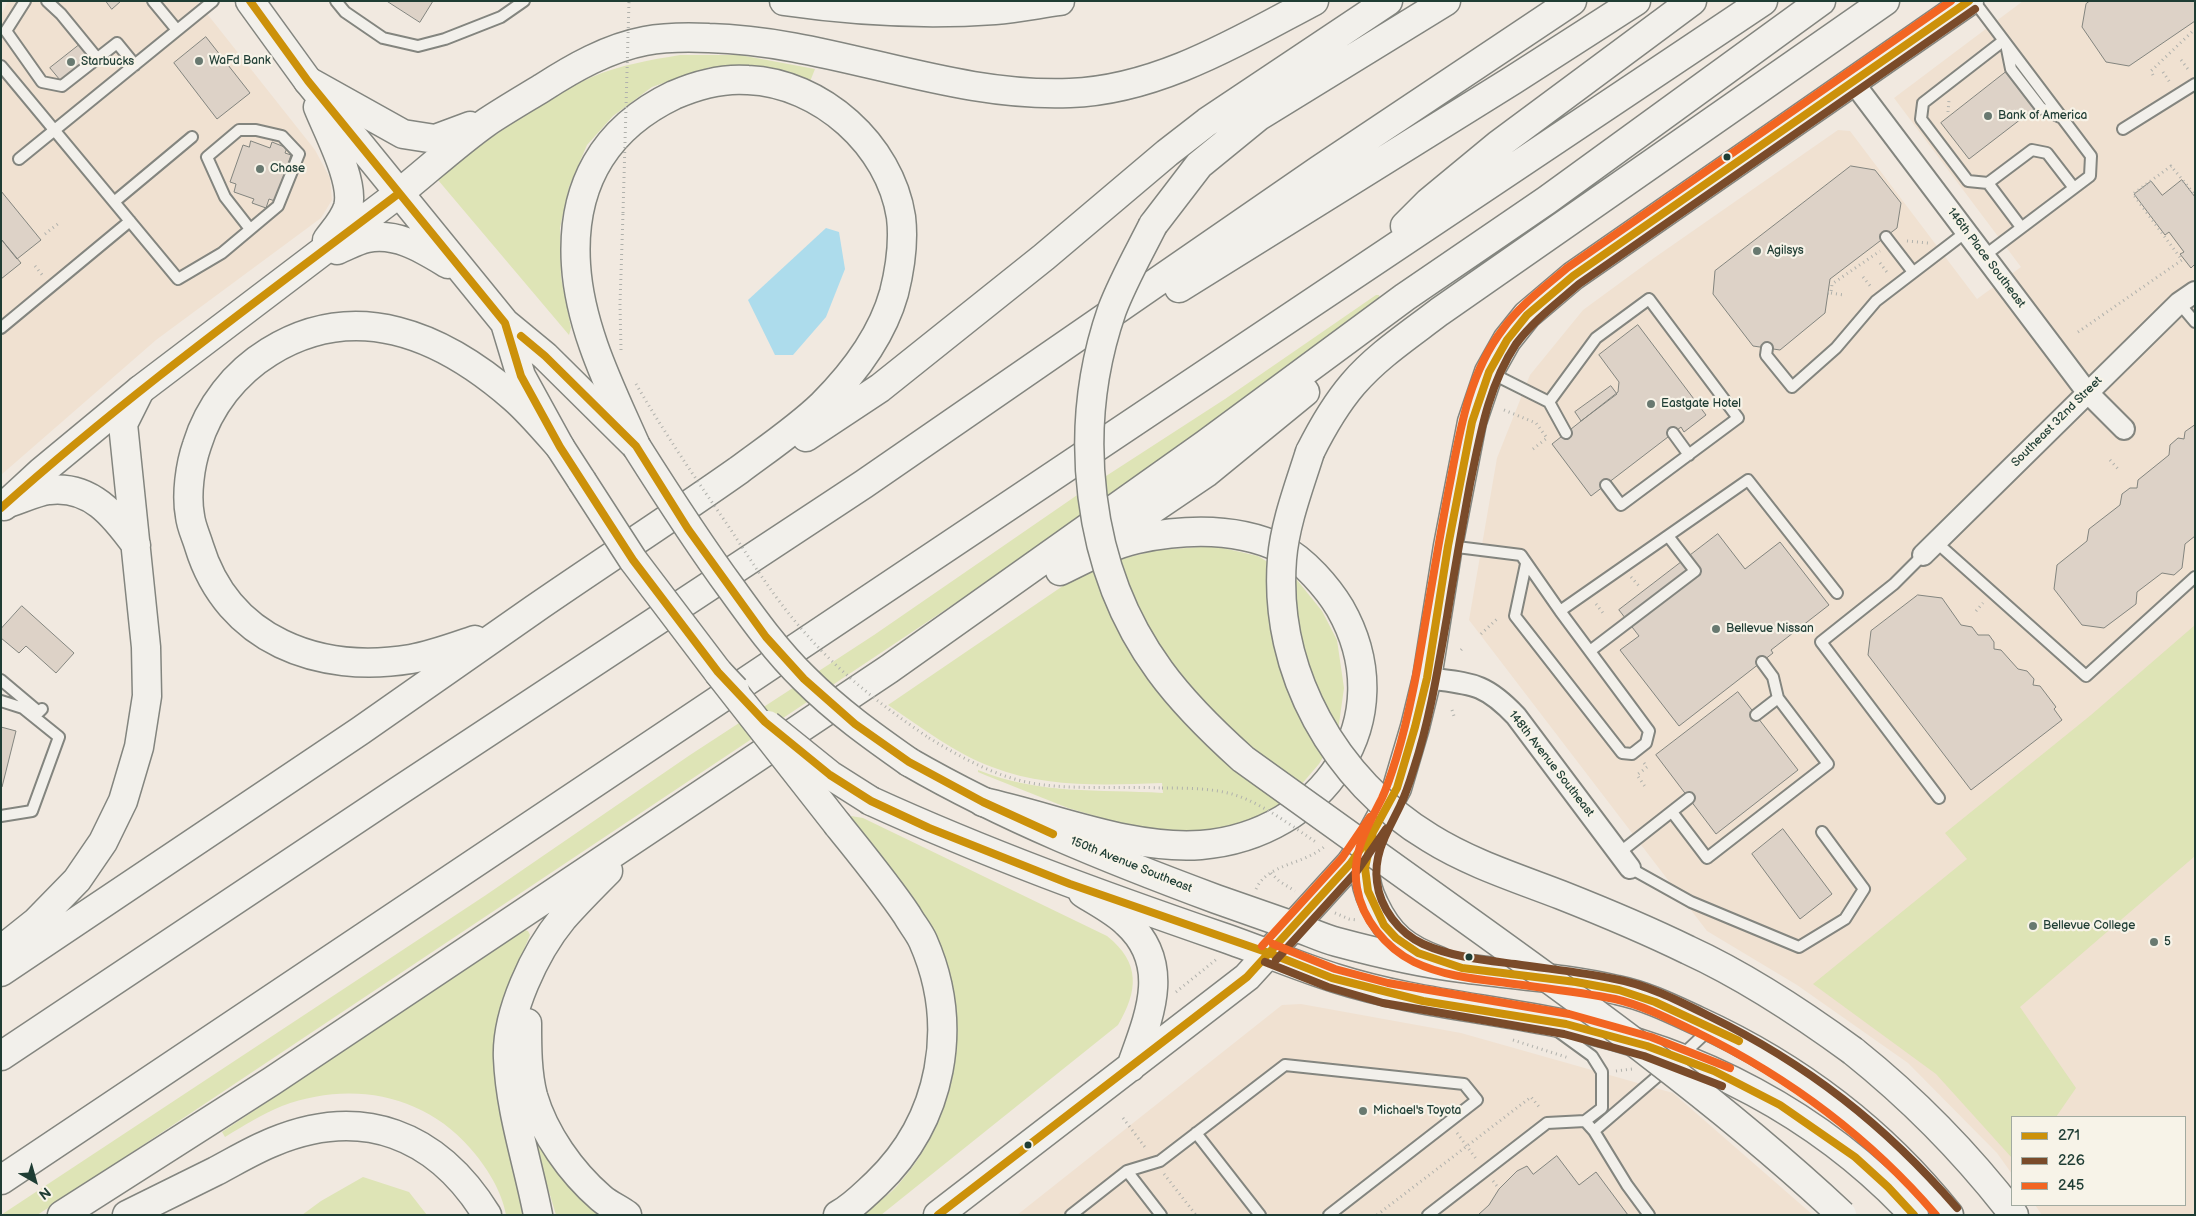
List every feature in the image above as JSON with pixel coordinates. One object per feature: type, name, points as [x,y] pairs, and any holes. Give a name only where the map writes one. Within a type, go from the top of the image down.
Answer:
[{"type":"main road","name":"150th Avenue Southeast","points":[[250,1],[308,81],[398,194],[505,323],[545,356],[636,446],[688,529],[766,638],[804,679],[855,724],[909,762],[983,802],[1112,859],[1334,941],[1399,958],[1576,982],[1619,990],[1655,1002],[1712,1028]]},
{"type":"main road","points":[[784,1],[818,6],[946,6],[996,10],[1060,1]]},
{"type":"main road","points":[[3,506],[140,390],[398,194],[486,123],[572,69],[611,52],[645,41],[688,37],[735,38],[798,47],[985,88],[1033,94],[1072,93],[1109,89],[1142,82],[1183,66],[1247,36],[1314,1]]},
{"type":"main road","points":[[712,489],[820,429],[880,388],[1044,257],[1167,153],[1207,122],[1388,1]]},
{"type":"main road","points":[[1446,1],[1259,116],[1199,165],[1154,225],[1128,273],[1112,310],[1096,371],[1090,435],[1093,497],[1100,541],[1112,578],[1140,641],[1159,670],[1180,697],[1209,728],[1243,759],[1524,960],[1663,1064],[1761,1142],[1842,1215]]},
{"type":"main road","points":[[1,1056],[396,792],[864,484],[1319,170],[1572,1]]},
{"type":"main road","points":[[864,484],[1513,80],[1636,1]]},
{"type":"main road","points":[[1366,266],[1429,202],[1498,144],[1692,1]]},
{"type":"main road","points":[[1,1180],[1763,1]]},
{"type":"main road","points":[[62,1215],[280,1075],[889,669],[1206,444],[1405,297],[1547,200],[1821,1]]},
{"type":"main road","points":[[1885,1],[1439,312],[1371,365],[1354,384],[1325,423],[1310,452],[1290,517],[1282,558],[1282,599],[1287,636],[1296,672],[1308,703],[1331,745],[1358,781],[1386,807],[1431,839],[1467,857],[1690,950],[1748,981],[1802,1014],[1853,1051],[1896,1086],[1948,1138],[2014,1215]]},
{"type":"main road","points":[[938,1215],[1247,977],[1350,864],[1373,832],[1397,788],[1427,678],[1448,546],[1472,422],[1489,372],[1507,340],[1527,315],[1573,276],[1969,1]]},
{"type":"main road","points":[[1,972],[360,730],[712,489],[785,436],[820,407],[847,378],[869,348],[886,316],[902,256],[900,217],[892,185],[877,157],[856,128],[826,106],[796,91],[752,80],[728,80],[690,88],[651,106],[626,125],[601,154],[578,210],[576,270],[582,302],[600,364],[636,446]]},
{"type":"main road","points":[[308,81],[403,134],[436,139],[471,126],[486,123]]},
{"type":"main road","points":[[308,81],[344,173],[349,192],[348,206],[340,222],[308,262]]},
{"type":"main road","points":[[889,669],[1060,571],[1206,473],[1357,348],[1547,200]]},
{"type":"main road","points":[[308,262],[365,238],[380,237],[399,239],[423,248],[465,275]]},
{"type":"main road","name":"150th Avenue Southeast","points":[[505,323],[522,376],[560,447],[633,560],[718,672],[765,722],[800,752],[830,775],[871,801],[929,828],[1070,884],[1269,953],[1332,978],[1386,993],[1566,1024],[1638,1044],[1679,1058]]},
{"type":"main road","points":[[530,612],[476,639],[445,651],[411,659],[364,663],[323,659],[290,650],[262,634],[238,613],[216,585],[202,558],[189,516],[190,483],[196,446],[209,413],[230,384],[257,359],[282,344],[318,330],[350,325],[390,329],[412,334],[449,350],[515,398],[560,447]]},
{"type":"main road","points":[[1,950],[36,922],[77,880],[103,842],[123,802],[139,747],[146,696],[146,647],[123,424],[140,390]]},
{"type":"main road","points":[[3,506],[48,490],[66,489],[85,494],[104,506],[136,545]]},
{"type":"main road","points":[[983,802],[1027,811],[1087,830],[1155,844],[1201,845],[1237,839],[1282,821],[1318,794],[1338,770],[1352,744],[1361,714],[1363,680],[1358,648],[1346,618],[1330,592],[1286,550],[1242,535],[1208,531],[1176,532],[1135,539],[1096,554],[1060,571]]},
{"type":"main road","points":[[718,672],[895,897],[922,938],[934,966],[942,1020],[942,1054],[933,1092],[918,1132],[887,1173],[849,1209],[838,1215]]},
{"type":"main road","points":[[538,1215],[512,1098],[508,1056],[512,1023],[522,992],[538,956],[562,919],[607,872],[692,802]]},
{"type":"main road","points":[[1373,832],[1365,868],[1368,891],[1384,925],[1396,938],[1418,953],[1462,968]]},
{"type":"main road","points":[[1070,884],[1128,923],[1143,943],[1151,962],[1154,983],[1153,998],[1131,1067]]},
{"type":"main road","points":[[538,956],[526,1000],[527,1056],[533,1095],[541,1118],[556,1145],[578,1174],[602,1199],[627,1215]]},
{"type":"main road","points":[[1712,1028],[1765,1055],[1833,1101],[1908,1167],[1949,1215]]},
{"type":"main road","points":[[1679,1058],[1714,1071],[1744,1086],[1780,1105],[1813,1127],[1855,1157],[1888,1187],[1914,1215]]},
{"type":"main road","points":[[127,1215],[274,1142],[314,1129],[343,1125],[371,1126],[401,1135],[432,1153],[466,1185],[487,1215]]},
{"type":"street","name":"146th Place Southeast","points":[[1853,82],[2087,392],[2124,429]]},
{"type":"street","name":"Southeast 32nd Street","points":[[1929,548],[2087,392],[2187,298]]},
{"type":"street","name":"148th Avenue Southeast","points":[[1427,678],[1478,686],[1490,692],[1502,702],[1516,716],[1625,861]]},
{"type":"lane","points":[[25,1],[6,31],[42,82],[62,86],[117,43],[134,64]]},
{"type":"lane","points":[[47,1],[61,14],[97,58]]},
{"type":"lane","points":[[153,1],[177,30]]},
{"type":"lane","points":[[20,159],[213,1]]},
{"type":"lane","points":[[336,1],[345,12],[383,38],[418,46],[445,39],[501,17],[524,1]]},
{"type":"lane","points":[[1974,1],[2091,156],[2090,176],[1984,256]]},
{"type":"lane","points":[[2005,43],[1923,103],[1921,119],[1968,181],[1988,183],[2032,150],[2047,153],[2074,188]]},
{"type":"lane","points":[[1,66],[178,279],[222,253],[278,206],[299,154],[282,136],[256,130],[239,130],[207,157],[225,197],[250,228]]},
{"type":"lane","points":[[2123,129],[2195,84]]},
{"type":"lane","points":[[114,202],[192,137]]},
{"type":"lane","points":[[1988,183],[2021,227]]},
{"type":"lane","points":[[1,328],[130,221]]},
{"type":"lane","points":[[1767,348],[1766,355],[1792,387],[1836,348],[1876,301],[1966,232]]},
{"type":"lane","points":[[1886,237],[1913,272]]},
{"type":"lane","points":[[2187,298],[2195,322]]},
{"type":"lane","points":[[1549,402],[1596,338],[1649,299],[1738,418],[1621,504],[1606,485]]},
{"type":"lane","points":[[1489,372],[1549,402],[1566,432]]},
{"type":"lane","points":[[1673,433],[1689,455]]},
{"type":"lane","points":[[1560,611],[1748,480],[1837,593]]},
{"type":"lane","points":[[1590,651],[1695,570],[1668,536]]},
{"type":"lane","points":[[1448,546],[1521,555],[1648,731],[1646,743],[1632,754],[1622,753],[1515,616],[1526,564]]},
{"type":"lane","points":[[1939,798],[1821,642],[1894,584],[1929,548],[2086,676],[2195,577]]},
{"type":"lane","points":[[1672,812],[1707,858],[1828,764],[1778,698],[1773,677],[1762,662]]},
{"type":"lane","points":[[1,680],[40,712],[42,709]]},
{"type":"lane","points":[[1756,715],[1778,698]]},
{"type":"lane","points":[[1,700],[23,708],[59,737],[32,811],[1,816]]},
{"type":"lane","points":[[1689,798],[1672,812],[1625,861],[1691,902],[1799,947],[1845,919],[1864,889],[1822,832]]},
{"type":"lane","points":[[1428,1215],[1547,1123],[1585,1120],[1602,1108],[1602,1072],[1592,1056],[1542,1020]]},
{"type":"lane","points":[[1594,1131],[1712,1028]]},
{"type":"lane","points":[[1071,1215],[1127,1171],[1160,1162],[1285,1065],[1464,1084],[1477,1100],[1329,1215]]},
{"type":"lane","points":[[1585,1120],[1594,1131],[1627,1186],[1649,1215]]},
{"type":"lane","points":[[1196,1133],[1260,1215]]},
{"type":"lane","points":[[1127,1171],[1161,1215]]},
{"type":"path","points":[[625,358],[621,349],[620,304],[629,1]]},
{"type":"path","points":[[2154,75],[2151,71],[2195,29]]},
{"type":"path","points":[[2182,60],[2190,72]]},
{"type":"path","points":[[2163,72],[2172,85]]},
{"type":"path","points":[[2078,332],[2182,260],[2132,194],[2172,166],[2194,192]]},
{"type":"path","points":[[45,234],[59,223]]},
{"type":"path","points":[[1911,241],[1928,243],[1935,238]]},
{"type":"path","points":[[2171,247],[2177,242]]},
{"type":"path","points":[[1844,294],[1830,293],[1832,284],[1885,248]]},
{"type":"path","points":[[1880,263],[1890,276]]},
{"type":"path","points":[[35,266],[45,278]]},
{"type":"path","points":[[1863,277],[1873,289]]},
{"type":"path","points":[[632,375],[658,422],[773,593],[807,635],[866,691],[899,718],[928,738],[987,769],[1036,784],[1192,788],[1231,794],[1256,804],[1328,851]]},
{"type":"path","points":[[1504,410],[1536,423],[1547,438],[1533,449]]},
{"type":"path","points":[[2110,460],[2120,471]]},
{"type":"path","points":[[1630,575],[1639,586]]},
{"type":"path","points":[[1976,612],[1986,601]]},
{"type":"path","points":[[1595,602],[1603,613]]},
{"type":"path","points":[[1483,632],[1498,618]]},
{"type":"path","points":[[1452,710],[1454,716]]},
{"type":"path","points":[[1642,760],[1647,767],[1637,776],[1646,788]]},
{"type":"path","points":[[1259,882],[1264,876],[1317,853],[1325,845]]},
{"type":"path","points":[[1271,873],[1279,881]]},
{"type":"path","points":[[1339,914],[1348,919]]},
{"type":"path","points":[[1171,996],[1216,962]]},
{"type":"path","points":[[1613,1071],[1638,1069]]},
{"type":"path","points":[[1378,1215],[1531,1097],[1540,1108]]},
{"type":"path","points":[[1123,1118],[1150,1154]]},
{"type":"path","points":[[1448,1122],[1500,1189]]},
{"type":"path","points":[[1163,1172],[1196,1215]]},
{"type":"shaded area","points":[[8,1],[197,1],[315,150],[330,178],[332,200],[321,218],[156,340],[1,475],[1,15]]},
{"type":"shaded area","points":[[2023,1],[2195,1],[2195,1215],[2042,1215],[2036,1206],[2186,1206],[2186,1116],[2011,1116],[2011,1173],[1997,1153],[1908,1063],[1797,985],[1707,931],[1469,620],[1497,458],[1530,375],[1583,310],[1654,258],[1838,130],[1850,131],[1977,299],[2021,267],[1894,98]]},
{"type":"shaded area","points":[[1301,1004],[1461,1033],[1673,1093],[1813,1215],[1017,1215],[1282,1005]]},
{"type":"green space","points":[[680,55],[740,55],[815,69],[809,84],[757,67],[710,67],[652,87],[613,116],[587,145],[569,187],[560,228],[561,277],[571,328],[569,335],[438,180],[439,176],[513,122],[572,87],[613,69]]},
{"type":"green space","points":[[1376,295],[1379,295],[1380,300],[1020,560],[56,1203],[37,1215],[1,1215],[486,895],[690,755],[874,635],[1086,489],[1225,399]]},
{"type":"green space","points":[[1214,546],[1258,556],[1297,580],[1322,611],[1337,640],[1344,688],[1338,731],[1319,764],[1282,807],[1226,830],[1186,833],[1143,830],[1068,808],[985,775],[978,772],[978,770],[1024,784],[1069,789],[1163,793],[1162,783],[1076,784],[1033,779],[1012,774],[964,754],[888,705],[1076,577],[1117,560],[1158,550]]},
{"type":"green space","name":"Bellevue College","points":[[2195,625],[2195,856],[2020,1007],[2076,1088],[2057,1116],[2011,1116],[2011,1157],[1936,1074],[1813,984],[1967,859],[1945,833],[2091,715]]},
{"type":"green space","points":[[851,816],[863,818],[1107,936],[1126,957],[1131,967],[1133,978],[1130,1001],[1118,1025],[881,1215],[862,1215],[897,1186],[919,1157],[937,1126],[949,1093],[956,1058],[957,1023],[953,988],[943,954],[928,921],[901,881],[849,819]]},
{"type":"green space","points":[[525,930],[530,935],[506,994],[506,1127],[523,1215],[506,1215],[497,1188],[482,1163],[451,1129],[430,1115],[407,1104],[383,1097],[333,1094],[307,1098],[275,1109],[225,1137],[222,1132]]},
{"type":"green space","points":[[537,1141],[559,1172],[602,1215],[556,1215],[538,1155]]},
{"type":"green space","points":[[363,1177],[409,1192],[427,1215],[302,1215],[321,1201]]},
{"type":"water","points":[[826,228],[839,232],[845,269],[826,317],[793,355],[775,355],[748,300]]},
{"type":"building","points":[[106,1],[121,1],[112,9]]},
{"type":"building","points":[[387,1],[433,1],[420,22]]},
{"type":"building","points":[[2090,1],[2195,1],[2195,21],[2129,66],[2106,62],[2082,27],[2086,4]]},
{"type":"building","points":[[206,37],[250,93],[217,119],[174,63]]},
{"type":"building","name":"Starbucks","points":[[83,42],[93,55],[60,80],[50,68]]},
{"type":"building","name":"Bank of America","points":[[2006,72],[2034,109],[1969,159],[1941,123]]},
{"type":"building","name":"Chase","points":[[251,141],[270,148],[272,142],[287,148],[285,153],[291,155],[275,201],[269,199],[266,208],[252,203],[254,199],[234,192],[236,184],[230,182],[243,145],[249,147]]},
{"type":"building","points":[[1851,166],[1875,170],[1901,203],[1897,228],[1830,279],[1825,313],[1780,350],[1753,346],[1713,294],[1715,271]]},
{"type":"building","points":[[2182,180],[2195,197],[2195,264],[2191,268],[2180,254],[2184,252],[2169,232],[2165,235],[2134,194],[2151,181],[2162,195]]},
{"type":"building","points":[[1,191],[41,240],[17,259],[1,239]]},
{"type":"building","points":[[1,239],[21,263],[1,279]]},
{"type":"building","name":"Eastgate Hotel","points":[[1638,325],[1706,415],[1684,432],[1681,427],[1591,496],[1552,444],[1618,392],[1619,382],[1599,355]]},
{"type":"building","points":[[1611,386],[1617,394],[1581,421],[1575,412]]},
{"type":"building","points":[[2195,425],[2195,536],[2185,544],[2182,568],[2174,575],[2162,573],[2137,592],[2136,604],[2104,628],[2082,625],[2054,589],[2057,565],[2087,541],[2089,529],[2120,505],[2122,494],[2130,488],[2137,488],[2138,480],[2169,455],[2170,445],[2178,438],[2184,439],[2185,432]]},
{"type":"building","name":"Bellevue Nissan","points":[[1718,534],[1745,569],[1780,542],[1829,605],[1771,650],[1773,653],[1679,726],[1620,650],[1639,636],[1619,610]]},
{"type":"building","points":[[1918,595],[1942,598],[1961,625],[1972,627],[1978,635],[1989,635],[1994,642],[1994,649],[2001,650],[2018,669],[2027,671],[2034,679],[2033,685],[2040,686],[2056,707],[2054,709],[2062,720],[1971,790],[1868,655],[1871,631]]},
{"type":"building","points":[[22,606],[74,653],[56,673],[26,646],[19,653],[1,638],[1,629]]},
{"type":"building","points":[[1738,692],[1798,770],[1716,834],[1656,755]]},
{"type":"building","points":[[1,727],[16,731],[2,787],[1,787]]},
{"type":"building","points":[[1783,829],[1832,894],[1800,919],[1752,854]]},
{"type":"building","points":[[1557,1156],[1579,1185],[1596,1172],[1628,1215],[1478,1215],[1489,1205],[1499,1189],[1517,1171],[1527,1166],[1533,1174]]},
{"type":"transit line","name":"271","points":[[250,1],[308,81],[505,323],[521,376],[560,447],[633,560],[718,672],[765,722],[830,775],[871,801],[929,828],[1070,884],[1269,953],[1332,978],[1423,1001],[1566,1024],[1647,1046],[1714,1071],[1780,1105],[1855,1157],[1888,1187],[1914,1215]]},
{"type":"transit line","name":"245","points":[[1936,1215],[1883,1160],[1856,1135],[1826,1112],[1765,1069],[1678,1023],[1647,1009],[1615,999],[1459,976],[1436,971],[1404,956],[1385,941],[1364,911],[1357,888],[1356,863],[1362,841],[1382,798],[1396,759],[1417,672],[1462,423],[1474,383],[1491,346],[1517,312],[1567,268],[1951,1]]},
{"type":"transit line","name":"271","points":[[938,1215],[1247,977],[1350,864],[1373,832],[1397,788],[1427,678],[1448,546],[1472,422],[1489,372],[1507,340],[1527,315],[1573,276],[1969,1]]},
{"type":"transit line","name":"226","points":[[1957,1208],[1930,1178],[1873,1123],[1812,1076],[1745,1035],[1675,999],[1627,982],[1590,974],[1468,957],[1445,952],[1423,944],[1406,933],[1392,919],[1382,901],[1376,871],[1382,842],[1406,792],[1425,731],[1437,674],[1470,484],[1486,412],[1498,377],[1516,344],[1538,320],[1579,284],[1975,9]]},
{"type":"transit line","name":"271","points":[[1,508],[147,386],[398,194]]},
{"type":"transit line","name":"271","points":[[521,336],[545,356],[636,446],[688,529],[766,637],[804,679],[855,724],[909,762],[983,802],[1053,834]]},
{"type":"transit line","name":"245","points":[[1262,946],[1342,858],[1370,817]]},
{"type":"transit line","name":"226","points":[[1276,960],[1357,871],[1386,829]]},
{"type":"transit line","name":"271","points":[[1373,832],[1365,868],[1368,891],[1384,925],[1396,938],[1418,953],[1462,968],[1576,982],[1619,990],[1655,1002],[1739,1041]]},
{"type":"transit line","name":"245","points":[[1273,944],[1335,969],[1388,983],[1569,1014],[1651,1037],[1730,1068]]},
{"type":"transit line","name":"226","points":[[1265,962],[1328,987],[1383,1003],[1564,1034],[1644,1056],[1722,1086]]},
{"type":"place","name":"WaFd Bank","points":[[199,61]]},
{"type":"place","name":"Starbucks","points":[[71,62]]},
{"type":"place","name":"Bank of America","points":[[1988,116]]},
{"type":"place","name":"Chase","points":[[260,169]]},
{"type":"place","name":"Agilsys","points":[[1757,251]]},
{"type":"place","name":"Eastgate Hotel","points":[[1651,404]]},
{"type":"place","name":"Bellevue Nissan","points":[[1716,629]]},
{"type":"place","name":"Bellevue College","points":[[2033,926]]},
{"type":"place","name":"5","points":[[2154,942]]},
{"type":"place","name":"Michael's Toyota","points":[[1363,1111]]}]
